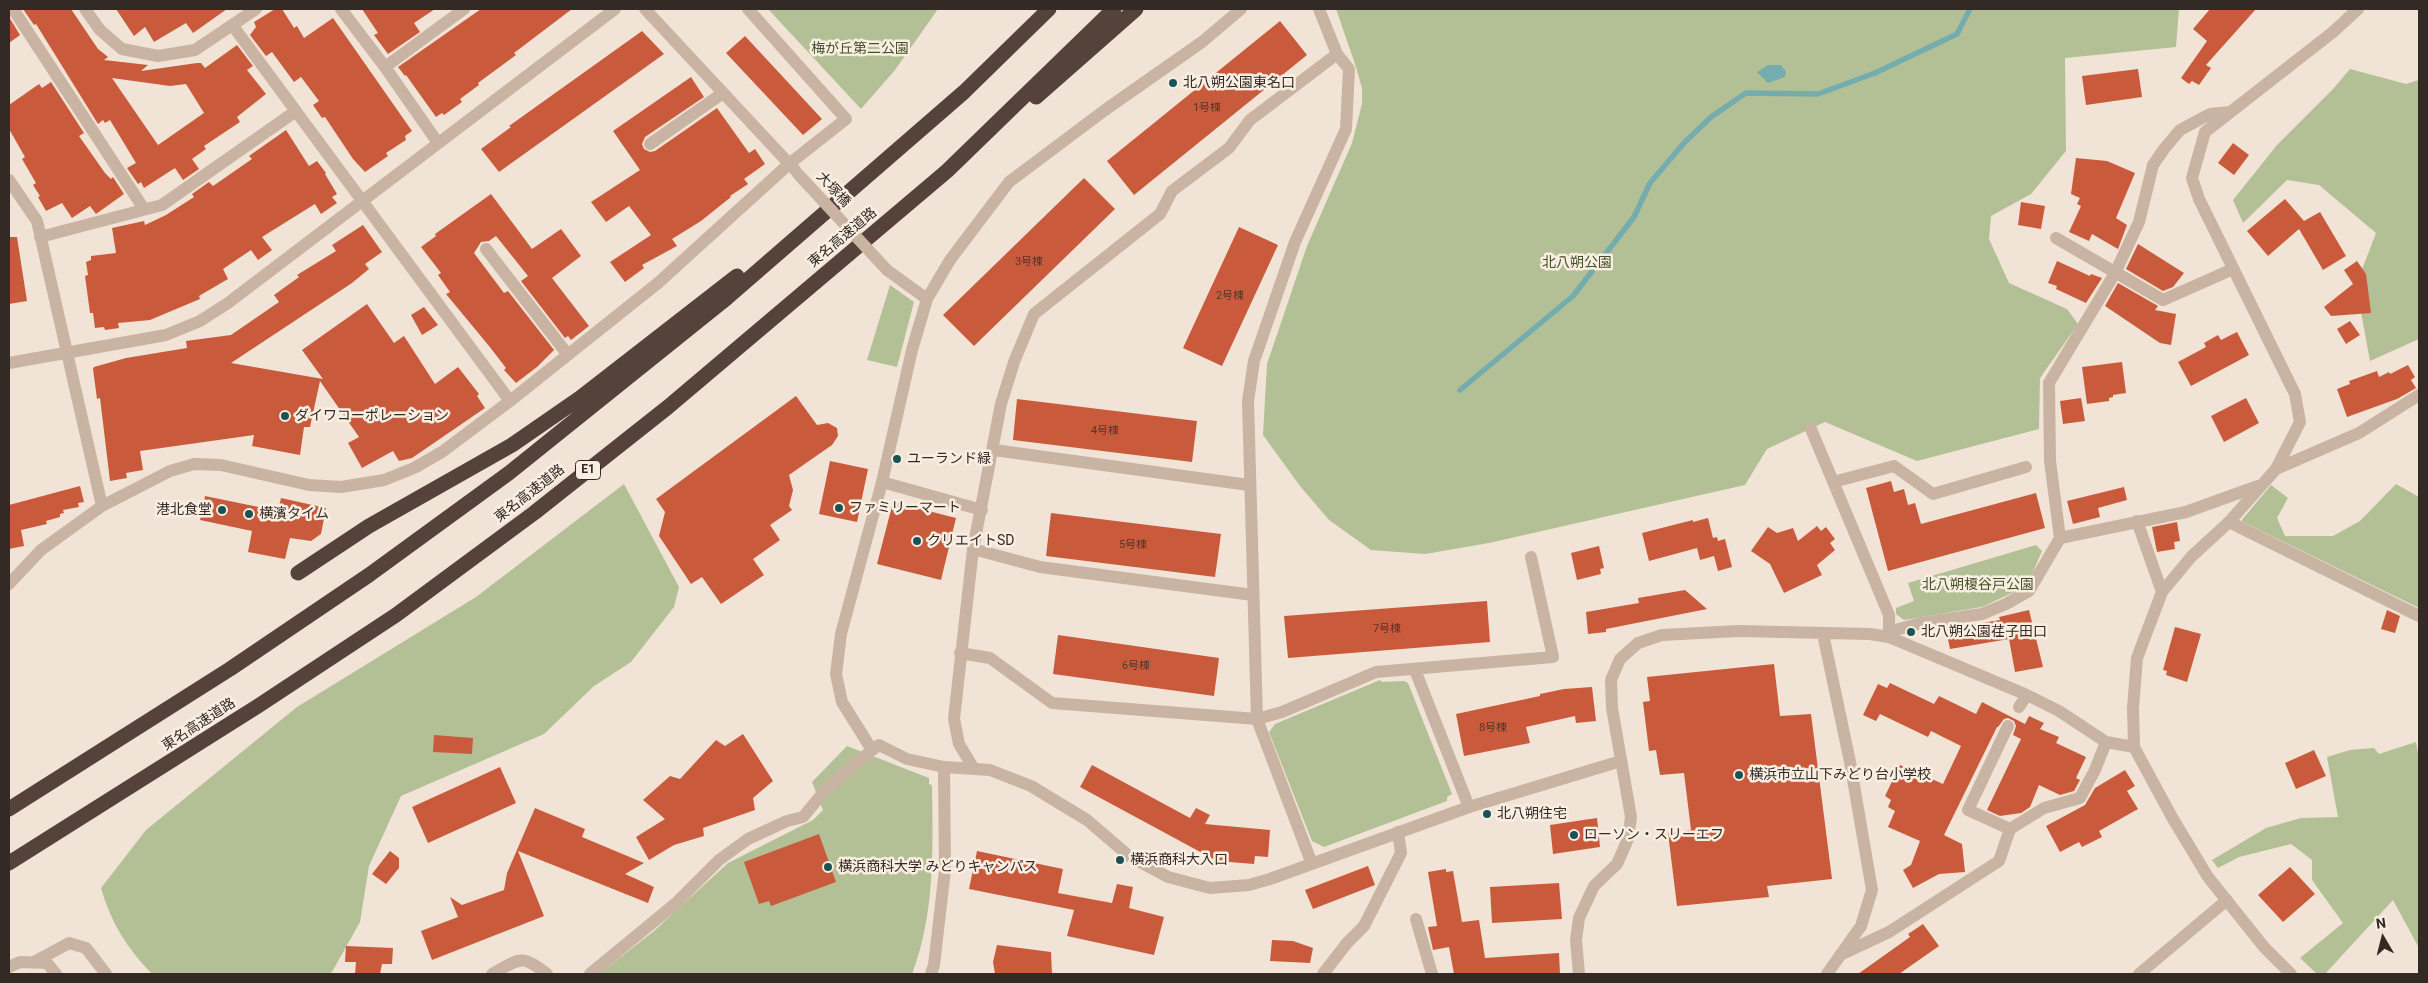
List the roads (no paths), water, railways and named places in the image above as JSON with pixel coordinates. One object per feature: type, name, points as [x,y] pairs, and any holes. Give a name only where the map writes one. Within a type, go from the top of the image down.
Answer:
[{"type":"highway","points":[[9,809],[230,669],[369,575],[509,473],[722,302],[840,197],[964,92],[1049,9]]},
{"type":"highway","name":"東名高速道路","points":[[9,863],[250,712],[411,604],[534,513],[668,407],[947,172],[1114,9]]},
{"type":"highway","points":[[947,172],[1052,84],[1136,9]]},
{"type":"highway","points":[[298,573],[369,526],[512,445],[572,403],[840,197]]},
{"type":"street","points":[[13,9],[144,209]]},
{"type":"street","points":[[85,9],[100,30],[122,49],[158,56],[195,50],[256,9]]},
{"type":"street","points":[[340,9],[386,67],[438,143]]},
{"type":"street","points":[[9,363],[166,335],[200,321],[228,303],[615,9]]},
{"type":"street","name":"大塚橋","points":[[645,9],[887,270],[927,299]]},
{"type":"street","points":[[9,584],[41,550],[102,506],[170,470],[194,464],[221,465],[309,485],[341,487],[384,480],[414,468],[442,452],[510,401],[658,283],[789,164],[846,119],[748,9]]},
{"type":"street","points":[[872,750],[842,702],[836,674],[841,634],[882,482],[912,350],[927,299],[950,260],[1009,182],[1105,110],[1202,42],[1241,9]]},
{"type":"street","points":[[1312,864],[1257,719],[1248,401],[1254,361],[1295,242],[1346,129],[1349,69],[1337,54],[1319,9]]},
{"type":"street","points":[[2291,974],[2264,947],[2203,868],[2134,747],[2133,708],[2136,658],[2162,592],[2191,557],[2229,522],[2276,469],[2300,422],[2296,394],[2198,199],[2192,178],[2205,132],[2333,32],[2358,9]]},
{"type":"street","points":[[386,67],[460,10]]},
{"type":"street","points":[[233,26],[510,401]]},
{"type":"street","points":[[974,769],[959,744],[954,719],[973,549],[994,450],[1001,404],[1014,362],[1034,314],[1160,214],[1172,191],[1229,148],[1250,120],[1337,54]]},
{"type":"street","points":[[650,144],[723,93]]},
{"type":"street","points":[[40,237],[144,209],[162,206],[296,111]]},
{"type":"street","points":[[1579,974],[1576,940],[1579,918],[1594,886],[1617,864],[1628,839],[1631,817],[1612,708],[1611,680],[1620,659],[1638,643],[1662,635],[1738,631],[1889,634],[1921,624],[1982,614],[2030,591],[2060,538],[2050,461],[2049,383],[2115,273],[2139,222],[2154,165],[2164,149],[2180,130],[2210,114],[2230,112]]},
{"type":"street","points":[[9,180],[37,221],[102,506]]},
{"type":"street","points":[[2056,238],[2163,300],[2234,269]]},
{"type":"street","points":[[486,249],[568,355]]},
{"type":"street","points":[[2276,469],[2359,433],[2419,395]]},
{"type":"street","points":[[1811,429],[1889,616],[1889,634]]},
{"type":"street","points":[[994,450],[1249,485]]},
{"type":"street","points":[[1833,482],[1894,466],[1933,494],[2026,467]]},
{"type":"street","points":[[882,482],[982,510]]},
{"type":"street","points":[[2060,538],[2186,512],[2259,486]]},
{"type":"street","points":[[2137,521],[2162,592]]},
{"type":"street","points":[[2229,522],[2419,616]]},
{"type":"street","points":[[973,549],[1040,567],[1253,595]]},
{"type":"street","points":[[960,653],[990,658],[1052,703],[1257,719],[1282,712],[1376,672],[1553,658],[1531,557]]},
{"type":"street","points":[[1823,634],[1850,762],[1872,890],[1862,926],[1827,974]]},
{"type":"street","points":[[1889,634],[2027,695],[2059,711],[2106,742],[2134,747]]},
{"type":"street","points":[[1415,670],[1470,807]]},
{"type":"street","points":[[2019,707],[2027,695]]},
{"type":"street","points":[[2008,726],[1968,810],[2010,829]]},
{"type":"street","points":[[1840,955],[1889,932],[1999,861],[2010,829],[2044,808],[2080,798],[2095,770],[2106,742]]},
{"type":"street","points":[[590,974],[675,904],[719,860],[748,839],[787,821],[803,817],[827,788],[879,745],[907,759],[944,767],[990,770],[1031,786],[1087,820],[1129,856],[1168,877],[1210,888],[1249,885],[1470,807],[1621,762]]},
{"type":"street","points":[[931,974],[934,965],[945,870],[944,767]]},
{"type":"street","points":[[1323,974],[1347,943],[1364,926],[1401,852],[1398,832]]},
{"type":"street","points":[[2139,974],[2227,900]]},
{"type":"street","points":[[1416,919],[1432,974]]},
{"type":"street","points":[[34,962],[69,943],[86,948],[106,974]]},
{"type":"street","points":[[492,974],[518,960],[531,961],[548,974]]},
{"type":"street","points":[[9,967],[20,962],[47,963],[56,974]]},
{"type":"water","points":[[1768,65],[1781,65],[1786,72],[1785,77],[1768,83],[1757,72]]},
{"type":"waterway","points":[[1460,390],[1573,296],[1634,217],[1650,183],[1684,143],[1711,117],[1746,93],[1818,94],[1875,73],[1957,34],[1970,9]]},
{"type":"place","name":"北八朔公園東名口","points":[[1173,83]]},
{"type":"place","name":"ダイワコーポレーション","points":[[285,416]]},
{"type":"place","name":"ユーランド緑","points":[[897,459]]},
{"type":"place","name":"ファミリーマート","points":[[839,508]]},
{"type":"place","name":"港北食堂","points":[[222,510]]},
{"type":"place","name":"横濱タイム","points":[[249,514]]},
{"type":"place","name":"クリエイトSD","points":[[917,541]]},
{"type":"place","name":"北八朔公園荏子田口","points":[[1911,632]]},
{"type":"place","name":"横浜市立山下みどり台小学校","points":[[1739,775]]},
{"type":"place","name":"北八朔住宅","points":[[1487,814]]},
{"type":"place","name":"ローソン・スリーエフ","points":[[1574,835]]},
{"type":"place","name":"横浜商科大入口","points":[[1120,860]]},
{"type":"place","name":"横浜商科大学 みどりキャンパス","points":[[828,867]]},
{"type":"park label","name":"梅が丘第二公園","points":[[860,49]]},
{"type":"park label","name":"北八朔公園","points":[[1577,263]]},
{"type":"park label","name":"北八朔榎谷戸公園","points":[[1978,585]]}]
